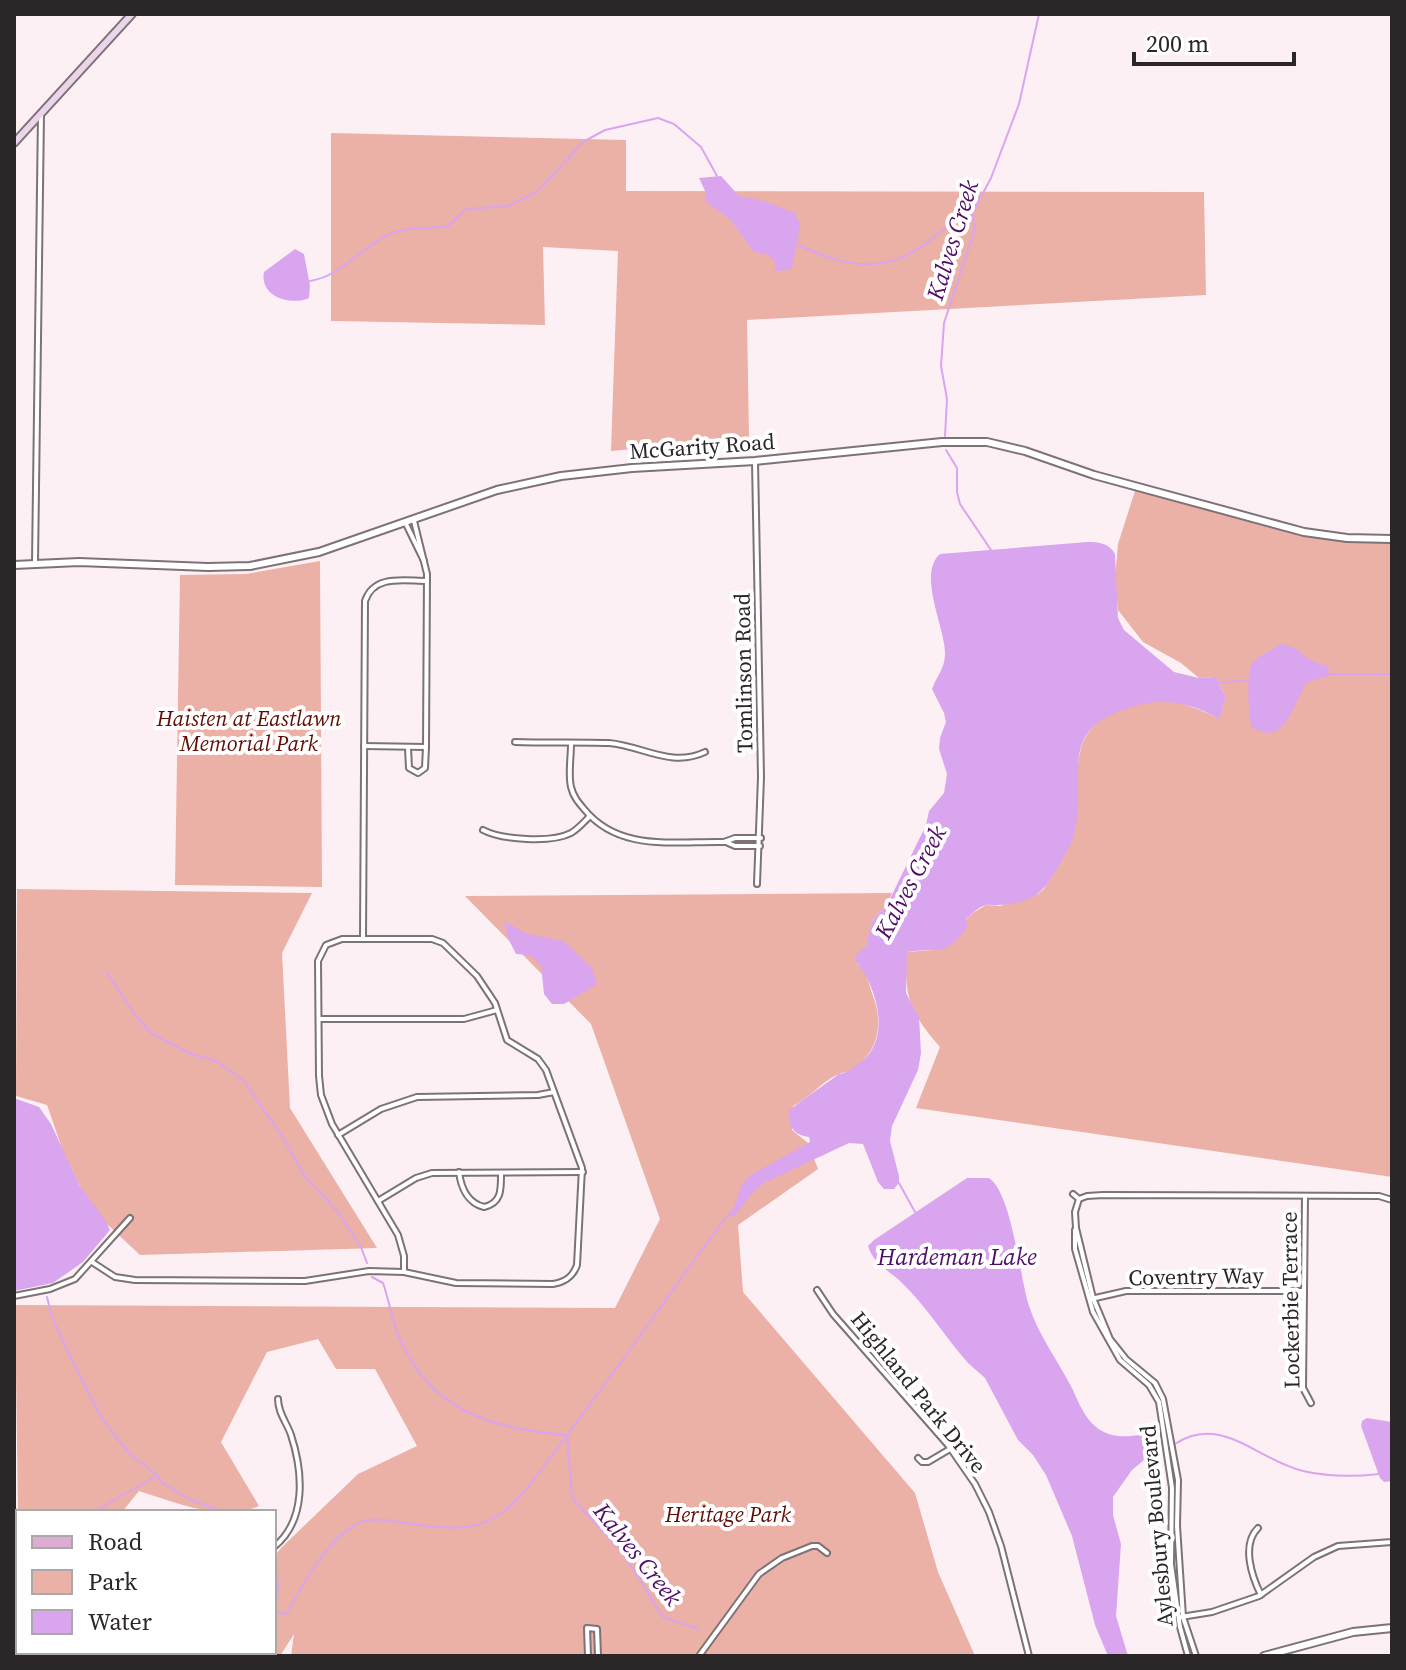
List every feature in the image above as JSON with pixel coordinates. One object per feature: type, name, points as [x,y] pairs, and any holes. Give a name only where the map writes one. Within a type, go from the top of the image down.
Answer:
[{"type":"main road","points":[[16,138],[132,14]]},
{"type":"street","points":[[35,563],[41,112]]},
{"type":"street","name":"McGarity Road","points":[[14,565],[250,566],[319,552],[502,489],[561,476],[942,442],[987,442],[1025,451],[1108,479],[1304,532],[1347,538],[1392,539]]},
{"type":"street","name":"Tomlinson Road","points":[[755,461],[761,838],[757,884]]},
{"type":"street","points":[[408,747],[409,767],[419,773],[426,767],[427,581],[414,521]]},
{"type":"street","points":[[406,524],[425,563]]},
{"type":"street","points":[[363,939],[364,603],[374,586],[385,581],[427,581]]},
{"type":"street","points":[[515,742],[624,745],[674,759],[694,757],[705,752]]},
{"type":"street","points":[[571,744],[574,797],[599,824],[625,838],[760,846]]},
{"type":"street","points":[[364,746],[426,747]]},
{"type":"street","points":[[483,830],[501,837],[555,837],[573,832],[590,816]]},
{"type":"street","points":[[724,842],[735,838],[761,838]]},
{"type":"street","points":[[92,1262],[115,1277],[135,1280],[305,1281],[369,1271],[404,1272],[456,1283],[553,1284],[566,1280],[575,1272],[583,1172],[541,1062],[507,1040],[497,1010],[477,976],[440,941],[429,939],[336,940],[321,952],[318,966],[320,1088],[326,1111],[401,1241],[404,1272]]},
{"type":"street","points":[[319,1019],[464,1019],[497,1010]]},
{"type":"street","points":[[338,1135],[381,1109],[417,1097],[544,1095],[554,1092]]},
{"type":"street","points":[[459,1172],[469,1199],[484,1207],[499,1197],[501,1172]]},
{"type":"street","points":[[378,1201],[423,1175],[583,1172]]},
{"type":"street","points":[[1073,1194],[1079,1199],[1103,1195],[1379,1196],[1392,1200]]},
{"type":"street","name":"Lockerbie Terrace","points":[[1305,1196],[1303,1388],[1311,1403]]},
{"type":"street","name":"Aylesbury Boulevard","points":[[1079,1199],[1073,1236],[1091,1299],[1120,1360],[1149,1385],[1159,1402],[1172,1488],[1171,1558],[1188,1656]]},
{"type":"street","points":[[14,1296],[69,1283],[92,1262],[130,1218]]},
{"type":"street","name":"Highland Park Drive","points":[[817,1290],[833,1314],[950,1449],[975,1484],[1001,1546],[1029,1656]]},
{"type":"street","name":"Coventry Way","points":[[1091,1299],[1126,1291],[1304,1291]]},
{"type":"street","points":[[276,1545],[296,1518],[299,1500],[297,1456],[278,1399]]},
{"type":"street","points":[[918,1458],[928,1462],[950,1449]]},
{"type":"street","points":[[1258,1528],[1252,1536],[1250,1558],[1261,1595]]},
{"type":"street","points":[[1181,1617],[1210,1613],[1261,1595],[1324,1551],[1338,1546],[1392,1542]]},
{"type":"street","points":[[699,1656],[759,1574],[769,1565],[812,1546],[818,1546],[827,1553]]},
{"type":"street","name":"Aylesbury Boulevard","points":[[1181,1617],[1196,1656]]},
{"type":"street","points":[[587,1621],[588,1656]]},
{"type":"street","points":[[587,1628],[597,1629],[598,1656]]},
{"type":"street","points":[[1264,1656],[1353,1632],[1392,1628]]},
{"type":"green space","points":[[331,133],[626,140],[626,191],[1204,192],[1206,295],[747,320],[749,438],[611,451],[618,251],[543,247],[545,325],[331,321]]},
{"type":"green space","points":[[1136,488],[1338,541],[1392,543],[1392,1177],[916,1108],[940,1047],[911,1004],[906,981],[907,952],[933,950],[986,905],[1000,906],[1038,894],[1044,889],[1073,836],[1081,748],[1086,736],[1104,718],[1128,705],[1167,701],[1219,718],[1226,698],[1216,677],[1199,678],[1181,663],[1143,642],[1118,610],[1115,579],[1118,544]]},
{"type":"green space","name":"Haisten at Eastlawn Memorial Park","points":[[320,561],[322,887],[175,885],[180,575],[246,574]]},
{"type":"green space","points":[[17,889],[312,893],[282,953],[290,1108],[377,1248],[140,1255],[92,1210],[63,1151],[47,1105],[16,1096]]},
{"type":"green space","name":"Heritage Park","points":[[892,893],[888,903],[872,921],[867,947],[857,963],[866,974],[876,1007],[876,1038],[859,1064],[849,1072],[833,1077],[793,1106],[792,1130],[808,1143],[818,1169],[738,1225],[743,1292],[915,1493],[938,1572],[975,1656],[291,1656],[294,1634],[280,1656],[245,1656],[242,1654],[276,1654],[276,1554],[281,1548],[358,1474],[417,1446],[375,1369],[336,1369],[318,1339],[267,1352],[221,1442],[259,1506],[244,1510],[206,1510],[139,1491],[124,1510],[18,1510],[15,1305],[615,1308],[660,1219],[591,1024],[465,896]]},
{"type":"water","points":[[721,176],[739,196],[764,201],[795,213],[800,225],[789,270],[776,271],[774,260],[766,254],[754,252],[730,219],[706,202],[699,178]]},
{"type":"water","points":[[295,249],[304,254],[310,286],[309,298],[294,301],[271,293],[266,288],[264,272]]},
{"type":"water","points":[[1087,542],[1110,547],[1115,554],[1118,618],[1124,630],[1174,672],[1199,678],[1216,677],[1226,698],[1219,719],[1177,703],[1155,702],[1132,707],[1092,728],[1083,741],[1079,756],[1075,831],[1045,886],[1021,902],[980,907],[966,919],[967,927],[947,947],[907,952],[906,993],[919,1017],[921,1053],[918,1070],[892,1126],[890,1141],[899,1176],[899,1183],[894,1189],[884,1189],[878,1182],[863,1144],[849,1143],[764,1183],[752,1193],[735,1216],[730,1217],[742,1185],[749,1176],[810,1142],[809,1137],[793,1129],[789,1110],[861,1062],[871,1052],[876,1040],[879,1026],[875,997],[855,960],[866,947],[872,921],[888,903],[926,825],[929,811],[944,793],[947,774],[939,749],[946,722],[932,689],[945,659],[931,587],[934,563],[940,554]]},
{"type":"water","points":[[1279,644],[1293,647],[1313,661],[1326,665],[1328,676],[1307,682],[1281,727],[1273,732],[1263,732],[1252,727],[1249,674],[1253,662]]},
{"type":"water","points":[[504,921],[527,934],[564,941],[592,968],[597,984],[564,1004],[552,1004],[544,994],[541,965],[529,955],[516,954]]},
{"type":"water","points":[[14,1098],[39,1107],[51,1124],[80,1186],[110,1230],[83,1262],[53,1283],[14,1291]]},
{"type":"water","name":"Hardeman Lake","points":[[967,1178],[989,1178],[997,1187],[1009,1218],[1033,1317],[1088,1419],[1111,1435],[1159,1433],[1156,1450],[1132,1470],[1113,1497],[1113,1515],[1121,1544],[1116,1616],[1128,1656],[1108,1656],[1095,1625],[1072,1536],[1046,1475],[1018,1440],[985,1378],[968,1363],[911,1292],[878,1263],[868,1246]]},
{"type":"water","points":[[1367,1418],[1392,1422],[1392,1481],[1384,1482],[1380,1478],[1361,1426]]},
{"type":"waterway","name":"Kalves Creek","points":[[945,436],[947,399],[941,366],[944,323],[975,229],[972,214],[991,178],[1019,104],[1039,14]]},
{"type":"waterway","points":[[310,281],[331,274],[393,233],[448,226],[466,209],[508,206],[521,200],[538,191],[583,142],[605,130],[658,118],[674,124],[701,147],[717,176]]},
{"type":"waterway","points":[[797,244],[839,261],[884,263],[913,252],[955,222],[971,215]]},
{"type":"waterway","name":"Kalves Creek","points":[[946,450],[957,468],[960,504],[991,550]]},
{"type":"waterway","points":[[1328,674],[1392,674]]},
{"type":"waterway","points":[[1217,683],[1250,680]]},
{"type":"waterway","points":[[106,971],[151,1033],[191,1054],[216,1061],[244,1081],[284,1139],[304,1175],[337,1211],[361,1247],[367,1263]]},
{"type":"waterway","points":[[899,1183],[915,1212]]},
{"type":"waterway","name":"Kalves Creek","points":[[277,1612],[286,1614],[326,1551],[346,1531],[362,1522],[383,1520],[456,1528],[483,1523],[508,1508],[542,1469],[731,1211]]},
{"type":"waterway","points":[[372,1277],[383,1283],[397,1331],[412,1362],[428,1383],[446,1399],[466,1412],[489,1421],[566,1435]]},
{"type":"waterway","points":[[47,1297],[52,1317],[70,1356],[100,1415],[115,1436],[161,1482],[187,1498],[218,1510]]},
{"type":"waterway","name":"Kalves Creek","points":[[567,1436],[572,1498],[623,1553],[663,1617],[698,1629]]},
{"type":"waterway","points":[[1175,1444],[1192,1436],[1224,1436],[1303,1471],[1341,1476],[1379,1474]]},
{"type":"waterway","points":[[1153,1452],[1160,1450]]},
{"type":"waterway","points":[[97,1510],[156,1476]]},
{"type":"waterway","points":[[276,1558],[276,1606]]},
{"type":"waterway","name":"Kalves Creek","points":[[186,1654],[190,1656]]}]
